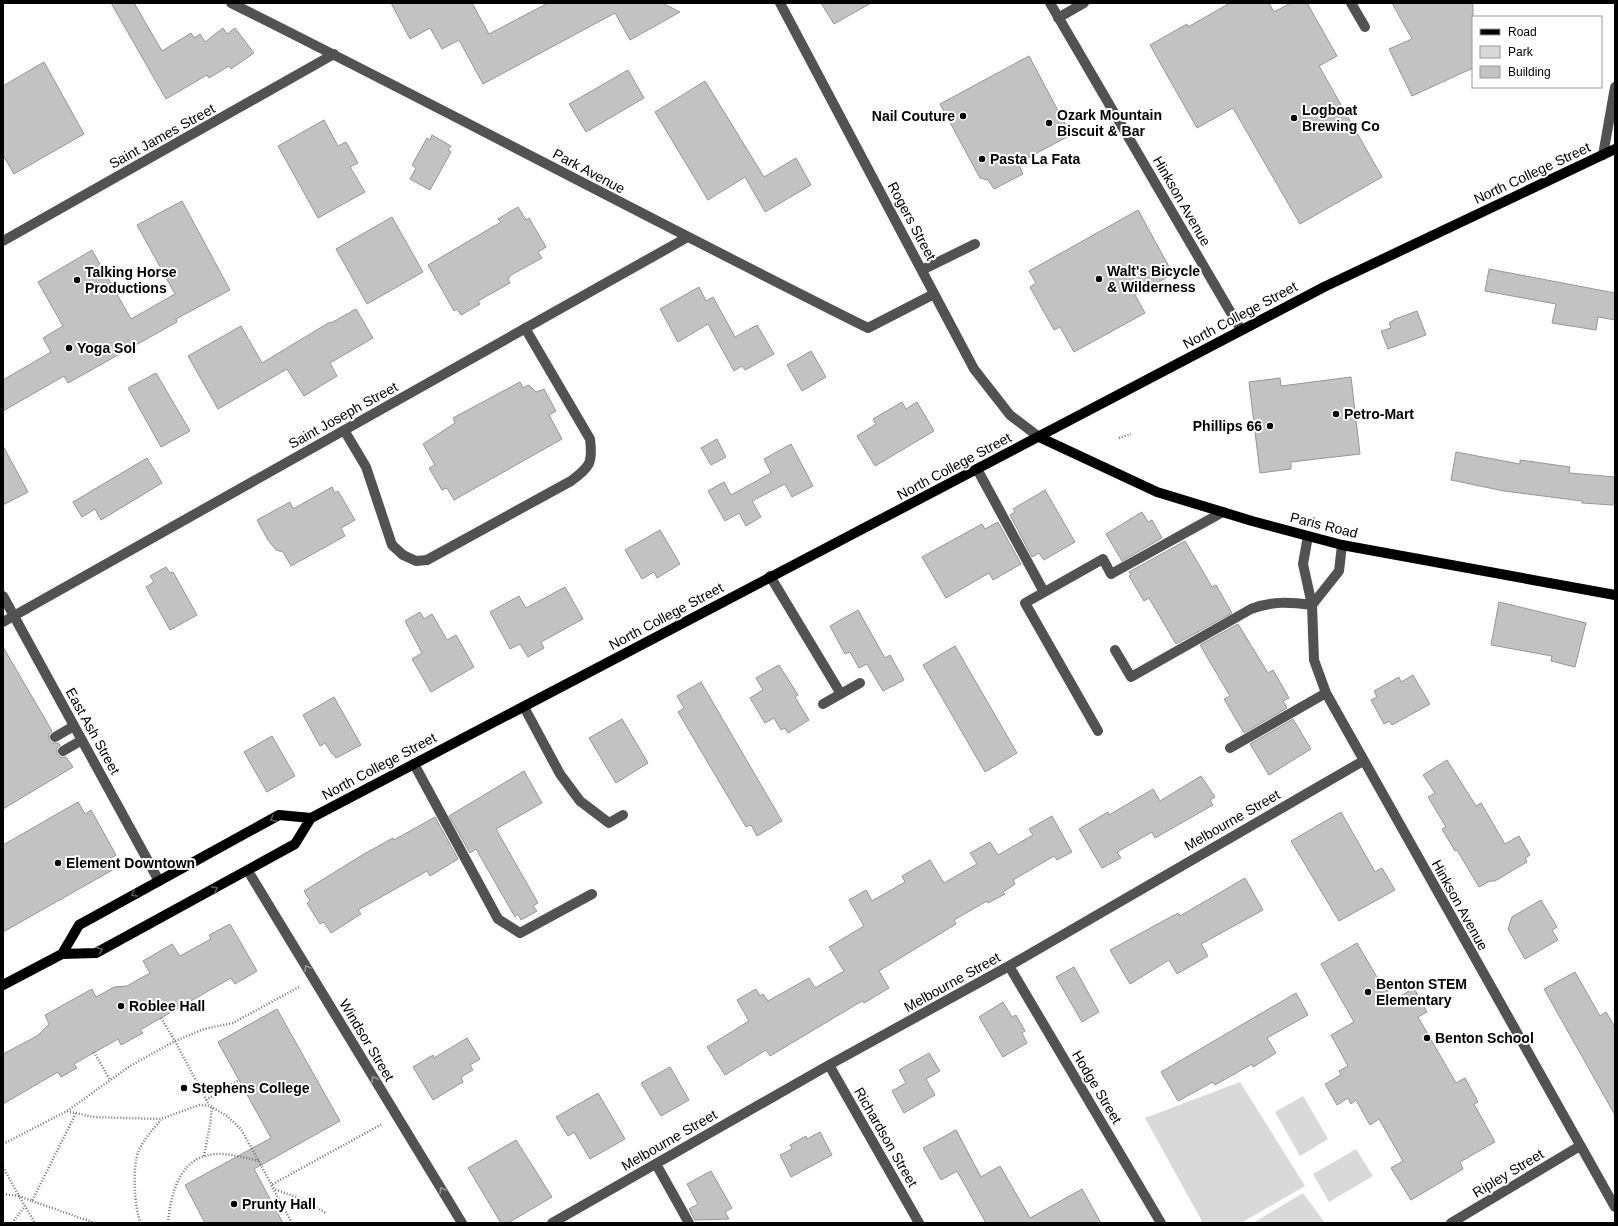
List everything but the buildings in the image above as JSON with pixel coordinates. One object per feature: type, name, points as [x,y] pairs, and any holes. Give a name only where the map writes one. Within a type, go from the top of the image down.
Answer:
[{"type":"main road","name":"North College Street","points":[[311,818],[770,576],[978,469],[1324,287],[1615,149]]},
{"type":"main road","name":"Paris Road","points":[[1039,437],[1157,492],[1308,536],[1342,545],[1615,594]]},
{"type":"main road","points":[[3,985],[62,954],[96,953],[248,871],[295,844],[311,818],[279,815],[79,925],[62,954]]},
{"type":"street","name":"Park Avenue","points":[[231,3],[334,54],[686,238],[868,328],[934,294]]},
{"type":"street","name":"Rogers Street","points":[[780,3],[974,369],[1010,416],[1039,437]]},
{"type":"street","name":"Hinkson Avenue","points":[[1050,3],[1242,330]]},
{"type":"street","points":[[1058,18],[1084,3]]},
{"type":"street","points":[[1351,3],[1365,27]]},
{"type":"street","name":"Saint James Street","points":[[3,241],[334,54]]},
{"type":"street","points":[[1603,155],[1615,88]]},
{"type":"street","name":"Saint Joseph Street","points":[[3,622],[686,238]]},
{"type":"street","points":[[922,270],[975,244]]},
{"type":"street","points":[[344,430],[366,467],[392,545],[403,555],[416,560],[427,560],[571,481],[587,470],[592,456],[590,439],[525,328]]},
{"type":"street","points":[[978,469],[1044,592]]},
{"type":"street","points":[[1098,731],[1025,603],[1103,559],[1111,574],[1223,512]]},
{"type":"street","name":"Hinkson Avenue","points":[[1308,536],[1303,564],[1312,606],[1314,660],[1326,693],[1615,1207]]},
{"type":"street","points":[[1115,650],[1131,677],[1251,609],[1267,603],[1286,602],[1312,606],[1339,571],[1342,545]]},
{"type":"street","points":[[770,576],[841,694]]},
{"type":"street","name":"East Ash Street","points":[[3,596],[159,881]]},
{"type":"street","points":[[823,704],[860,683]]},
{"type":"street","points":[[1230,748],[1326,693]]},
{"type":"street","points":[[524,707],[560,774],[580,801],[610,823],[624,814]]},
{"type":"street","points":[[55,737],[74,726]]},
{"type":"street","points":[[63,751],[82,740]]},
{"type":"street","name":"Melbourne Street","points":[[552,1223],[1009,966],[1363,761]]},
{"type":"street","points":[[414,764],[498,919],[520,933],[592,894]]},
{"type":"street","name":"Windsor Street","points":[[248,871],[462,1223]]},
{"type":"street","name":"Hodge Street","points":[[1009,966],[1161,1223]]},
{"type":"street","name":"Richardson Street","points":[[829,1066],[919,1223]]},
{"type":"street","name":"Ripley Street","points":[[1451,1223],[1580,1146]]},
{"type":"street","points":[[656,1164],[689,1223]]},
{"type":"path","points":[[1119,438],[1131,434]]},
{"type":"path","points":[[3,1144],[67,1111],[130,1066],[175,1042],[204,1029],[232,1023],[299,987]]},
{"type":"path","points":[[161,1018],[206,1100],[211,1106],[227,1116],[241,1129],[292,1223]]},
{"type":"path","points":[[94,1052],[110,1080]]},
{"type":"path","points":[[206,1100],[239,1080]]},
{"type":"path","points":[[67,1111],[93,1117],[161,1120],[199,1105],[211,1106]]},
{"type":"path","points":[[204,1156],[210,1125],[211,1106]]},
{"type":"path","points":[[32,1201],[76,1113]]},
{"type":"path","points":[[141,1223],[136,1199],[135,1171],[138,1151],[161,1120]]},
{"type":"path","points":[[271,1185],[382,1124]]},
{"type":"path","points":[[168,1223],[172,1192],[180,1176],[192,1163],[204,1156],[221,1154],[259,1161]]},
{"type":"path","points":[[3,1167],[35,1223]]},
{"type":"path","points":[[274,1189],[296,1197],[326,1214]]},
{"type":"path","points":[[3,1194],[20,1196],[95,1223]]},
{"type":"path","points":[[12,1223],[25,1206]]},
{"type":"green space","points":[[1240,1082],[1305,1186],[1241,1223],[1203,1223],[1145,1118]]},
{"type":"green space","points":[[1303,1096],[1328,1139],[1300,1156],[1275,1112]]},
{"type":"green space","points":[[1356,1149],[1373,1176],[1329,1202],[1313,1174]]},
{"type":"green space","points":[[1303,1193],[1325,1223],[1253,1223]]},
{"type":"place","name":"Nail Couture","points":[[963,116]]},
{"type":"place","name":"Logboat Brewing Co","points":[[1294,118]]},
{"type":"place","name":"Ozark Mountain Biscuit & Bar","points":[[1049,123]]},
{"type":"place","name":"Pasta La Fata","points":[[982,159]]},
{"type":"place","name":"Walt's Bicycle & Wilderness","points":[[1099,279]]},
{"type":"place","name":"Talking Horse Productions","points":[[77,280]]},
{"type":"place","name":"Yoga Sol","points":[[69,348]]},
{"type":"place","name":"Petro-Mart","points":[[1336,414]]},
{"type":"place","name":"Phillips 66","points":[[1270,426]]},
{"type":"place","name":"Element Downtown","points":[[58,863]]},
{"type":"place","name":"Benton STEM Elementary","points":[[1368,992]]},
{"type":"place","name":"Roblee Hall","points":[[121,1006]]},
{"type":"place","name":"Benton School","points":[[1427,1038]]},
{"type":"place","name":"Stephens College","points":[[184,1088]]},
{"type":"place","name":"Prunty Hall","points":[[234,1204]]}]
